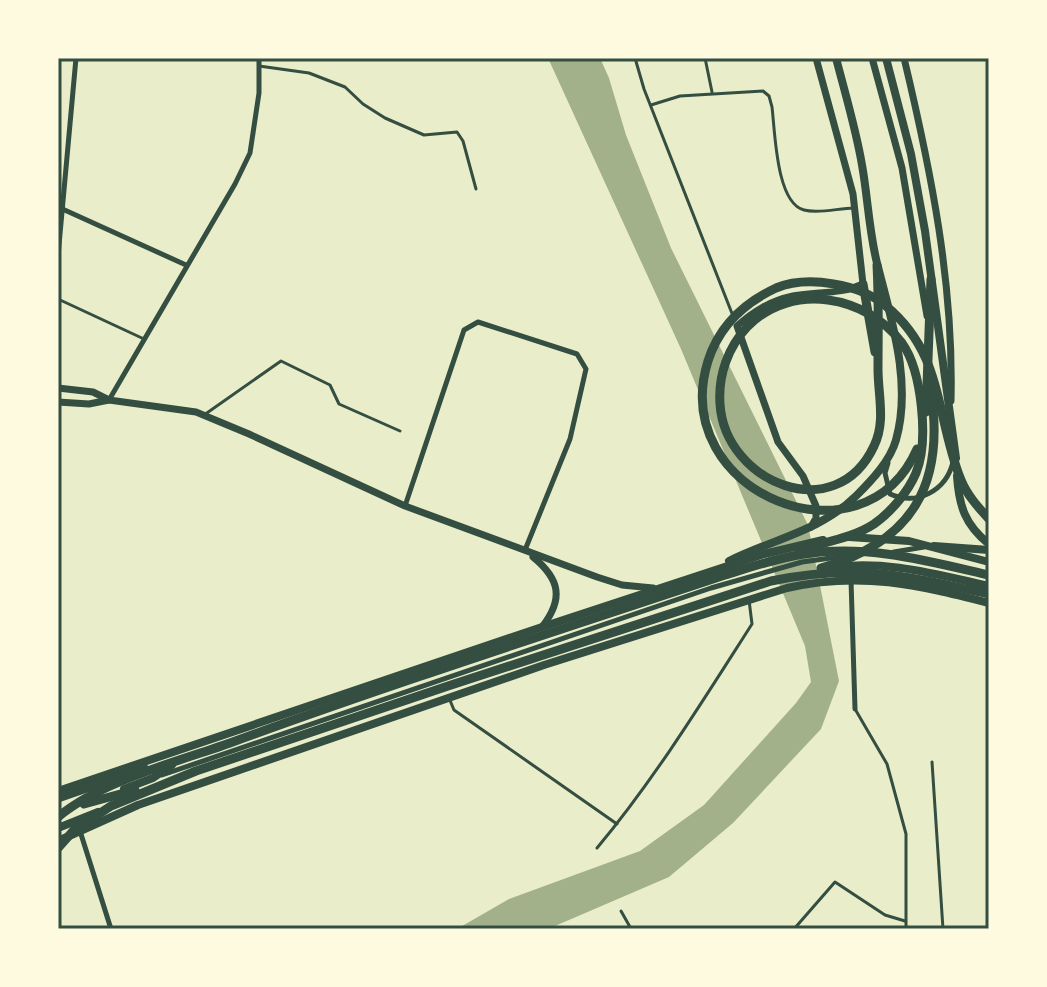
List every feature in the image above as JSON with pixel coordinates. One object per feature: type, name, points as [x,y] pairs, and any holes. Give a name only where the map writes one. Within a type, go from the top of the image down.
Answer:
[{"type":"highway","points":[[58,798],[768,569],[872,525],[906,491],[917,471],[921,449],[917,377],[903,344],[875,316],[857,307],[824,299],[797,300],[764,313],[744,331],[724,365],[720,405],[726,433],[732,444],[759,473],[792,488],[816,489],[831,486],[856,471],[874,448],[881,418],[878,372],[877,265]]},
{"type":"highway","points":[[931,279],[930,330],[924,425],[909,466],[875,497],[849,507],[824,511],[794,507],[765,497],[746,485],[715,449],[703,410],[706,370],[721,332],[749,303],[783,285],[811,283],[843,286],[872,296],[886,305],[917,341],[932,369],[946,436],[962,483],[989,519]]},
{"type":"highway","points":[[863,284],[878,372]]},
{"type":"highway","points":[[768,569],[855,555],[879,542],[917,505],[931,470],[935,443],[930,382],[917,341]]},
{"type":"highway","points":[[58,816],[448,686],[806,554],[857,551],[896,554],[989,575]]},
{"type":"highway","points":[[768,569],[862,571],[921,578],[989,598]]},
{"type":"highway","points":[[58,816],[112,786],[274,727]]},
{"type":"highway","points":[[58,848],[74,830],[97,813],[196,771]]},
{"type":"main road","points":[[58,828],[197,773],[748,599],[768,569],[810,529],[834,515],[855,497],[881,468],[893,447],[901,397],[896,340],[877,265],[861,160],[836,58]]},
{"type":"main road","points":[[886,58],[911,154],[960,502],[969,525],[989,547]]},
{"type":"main road","points":[[448,694],[768,569],[816,541],[865,536],[929,546],[989,562]]},
{"type":"main road","points":[[929,546],[989,547]]},
{"type":"main road","points":[[58,791],[702,575],[768,569],[886,566],[915,569],[989,586]]},
{"type":"main road","points":[[768,569],[825,580],[903,583],[968,598],[989,598]]},
{"type":"main road","points":[[60,838],[138,805],[393,712]]},
{"type":"main road","points":[[58,816],[153,778],[205,741]]},
{"type":"street","points":[[58,256],[76,58]]},
{"type":"street","points":[[58,402],[89,404],[109,400],[250,153],[259,93],[259,58]]},
{"type":"street","points":[[810,529],[816,518],[816,506],[803,476],[778,442],[737,326],[756,309],[772,301],[796,295],[834,293],[863,284],[854,208],[816,58]]},
{"type":"street","points":[[872,58],[897,145],[930,330]]},
{"type":"street","points":[[904,58],[942,242],[950,330],[950,415]]},
{"type":"street","points":[[61,207],[186,265]]},
{"type":"street","points":[[405,506],[464,330],[478,322],[577,354],[586,369],[570,439],[525,550]]},
{"type":"street","points":[[58,388],[93,392],[109,400],[204,415],[405,506],[622,585],[664,588]]},
{"type":"street","points":[[893,447],[885,473],[886,482],[893,496],[910,499],[922,497],[939,487],[951,469],[955,450]]},
{"type":"street","points":[[153,778],[768,569],[929,546]]},
{"type":"street","points":[[525,550],[553,579],[557,594],[553,611],[542,627],[547,642]]},
{"type":"street","points":[[851,579],[855,709]]},
{"type":"street","points":[[433,663],[438,680]]},
{"type":"street","points":[[375,683],[380,699]]},
{"type":"street","points":[[80,830],[111,929]]},
{"type":"lane","points":[[635,58],[644,89],[737,326]]},
{"type":"lane","points":[[705,58],[712,92]]},
{"type":"lane","points":[[259,66],[309,73],[345,87],[363,104],[385,118],[424,135],[457,132],[463,141],[476,189]]},
{"type":"lane","points":[[651,105],[680,96],[763,91],[769,96],[772,107],[782,180],[789,199],[804,210],[854,208]]},
{"type":"lane","points":[[58,299],[144,339]]},
{"type":"lane","points":[[204,415],[281,361],[330,385],[339,404],[400,431]]},
{"type":"lane","points":[[597,848],[617,824],[752,624],[748,599]]},
{"type":"lane","points":[[448,694],[454,710],[617,824]]},
{"type":"lane","points":[[855,709],[887,764],[906,834],[906,929]]},
{"type":"lane","points":[[932,762],[943,929]]},
{"type":"lane","points":[[794,929],[835,882],[885,915],[907,922]]},
{"type":"lane","points":[[621,911],[630,927],[635,929]]},
{"type":"shaded area","points":[[548,58],[600,58],[626,135],[671,248],[808,525],[839,681],[821,729],[733,823],[669,877],[548,929],[457,929],[509,899],[640,851],[704,805],[796,703],[811,682],[805,646],[681,349]]}]
